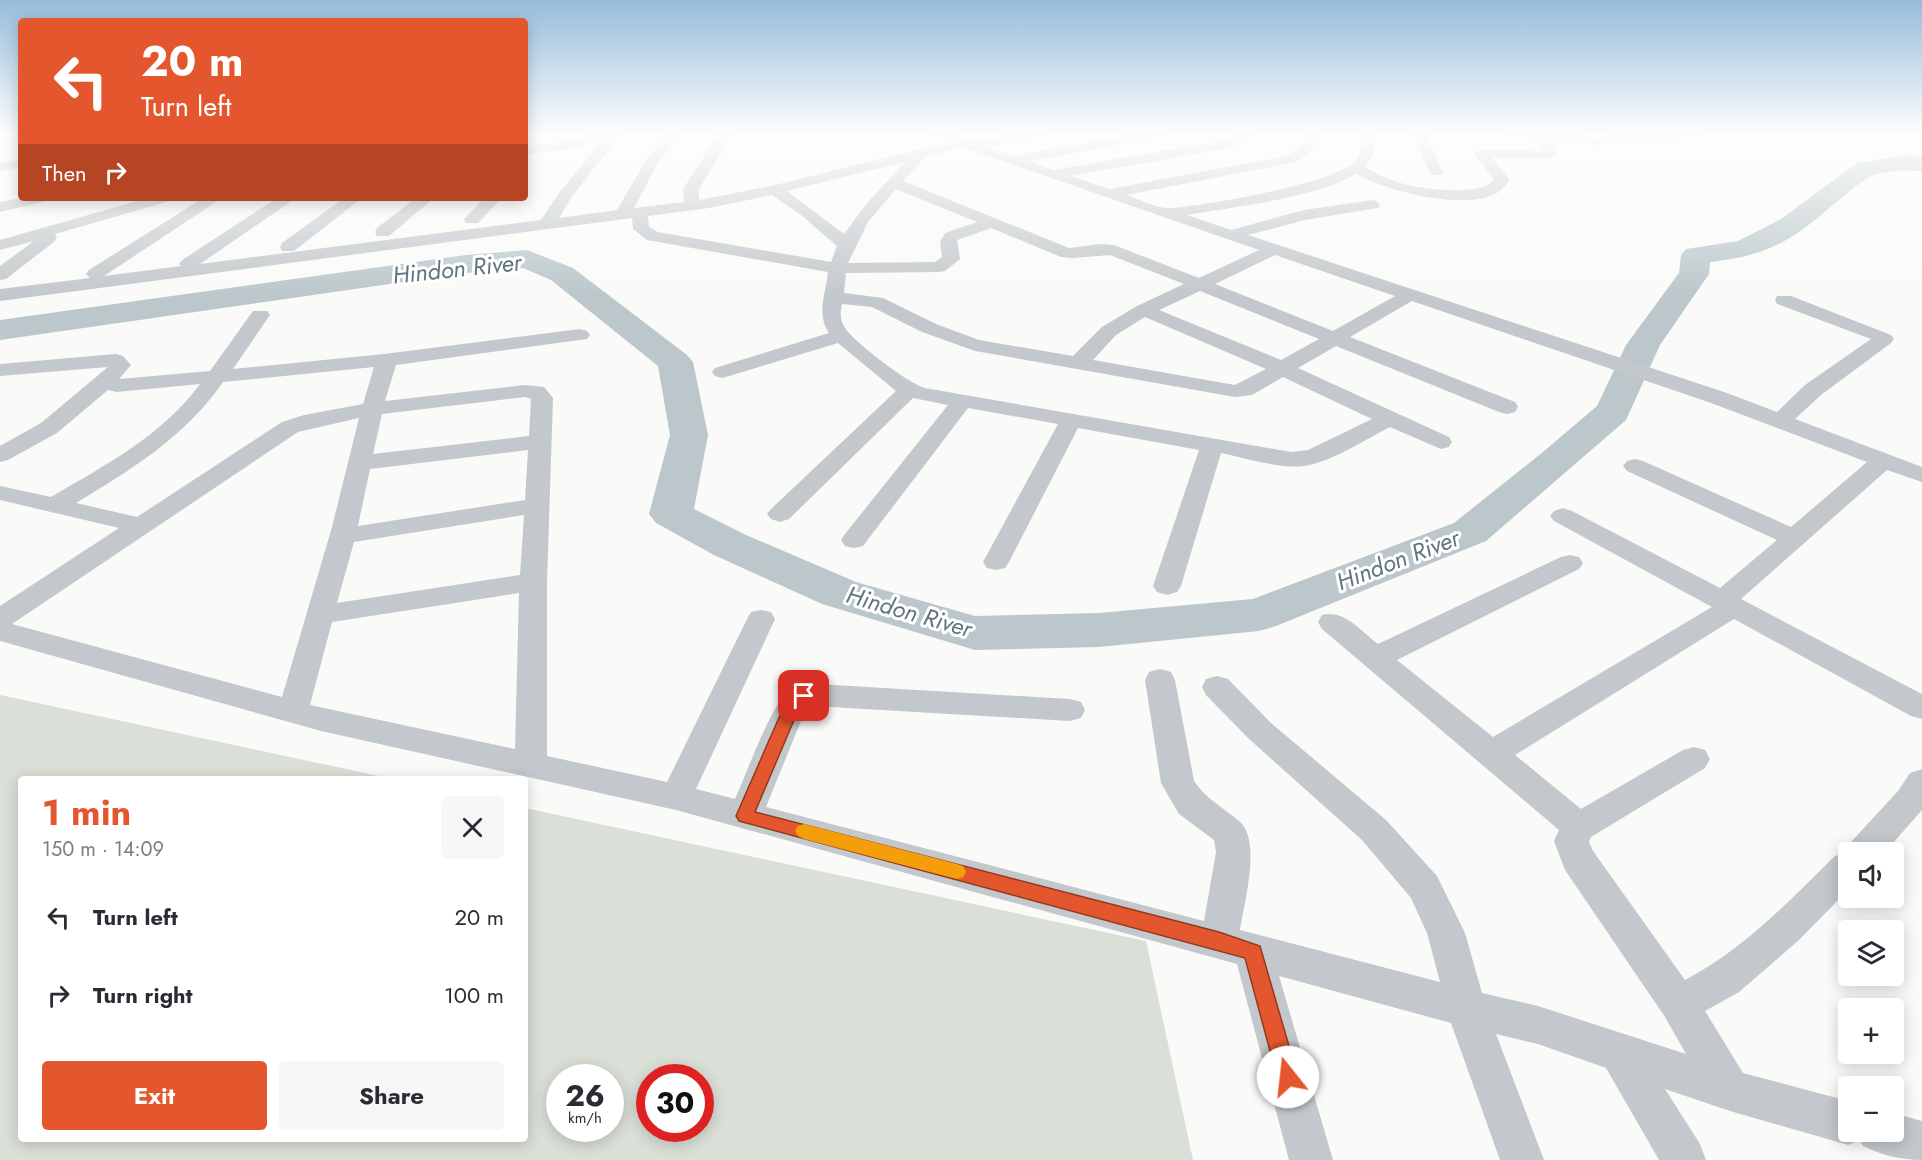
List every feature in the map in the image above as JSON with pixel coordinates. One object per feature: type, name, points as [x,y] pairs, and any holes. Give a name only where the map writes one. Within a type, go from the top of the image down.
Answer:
[{"type":"street","points":[[546,225],[571,187]]},
{"type":"street","points":[[622,215],[638,187]]},
{"type":"street","points":[[692,187],[692,206]]},
{"type":"street","points":[[0,295],[692,206],[787,187]]},
{"type":"street","points":[[891,187],[865,217],[846,245],[837,268],[834,298],[829,313],[840,336],[909,390],[1291,459],[1304,459],[1391,418]]},
{"type":"street","points":[[905,187],[1067,253],[1075,254],[1098,247],[1114,250],[1507,407]]},
{"type":"street","points":[[1089,187],[1525,332],[1680,394],[1770,417],[1808,394],[1884,339],[1784,300]]},
{"type":"street","points":[[1106,193],[1138,187]]},
{"type":"street","points":[[1166,213],[1308,187]]},
{"type":"street","points":[[1406,187],[1435,195],[1485,192],[1498,187]]},
{"type":"street","points":[[775,190],[807,212],[846,245]]},
{"type":"street","points":[[0,207],[27,201]]},
{"type":"street","points":[[0,244],[155,201]]},
{"type":"street","points":[[95,274],[209,201]]},
{"type":"street","points":[[188,264],[283,201]]},
{"type":"street","points":[[288,247],[350,201]]},
{"type":"street","points":[[383,232],[422,201]]},
{"type":"street","points":[[472,220],[491,201]]},
{"type":"street","points":[[1230,235],[1304,215],[1372,206]]},
{"type":"street","points":[[640,213],[641,229],[653,236],[837,268],[939,267],[951,259],[948,242],[951,237],[992,222]]},
{"type":"street","points":[[0,275],[61,228]]},
{"type":"street","points":[[1077,364],[1109,331],[1144,310],[1275,249]]},
{"type":"street","points":[[834,298],[876,302],[929,328],[975,345],[1235,391],[1244,390],[1410,295]]},
{"type":"street","points":[[1144,310],[1281,368],[1441,442]]},
{"type":"street","points":[[54,506],[157,441],[200,400],[214,377],[260,315]]},
{"type":"street","points":[[104,383],[117,387],[384,360],[580,335]]},
{"type":"street","points":[[722,372],[840,336]]},
{"type":"street","points":[[1571,352],[1719,398],[1922,475]]},
{"type":"street","points":[[0,370],[116,360],[122,365],[104,383],[49,428],[0,455]]},
{"type":"street","points":[[292,711],[342,536],[372,409],[386,363],[384,360]]},
{"type":"street","points":[[0,619],[290,427],[303,422],[372,409],[525,390],[536,392],[542,398],[533,582],[531,765]]},
{"type":"street","points":[[780,514],[909,390]]},
{"type":"street","points":[[854,540],[962,401]]},
{"type":"street","points":[[996,562],[1072,418]]},
{"type":"street","points":[[360,463],[540,442]]},
{"type":"street","points":[[1167,586],[1212,444]]},
{"type":"street","points":[[1491,754],[1728,604],[1794,538],[1884,460]]},
{"type":"street","points":[[1635,466],[1794,538]]},
{"type":"street","points":[[0,493],[139,525]]},
{"type":"street","points":[[342,536],[536,506]]},
{"type":"street","points":[[1563,516],[1922,708]]},
{"type":"street","points":[[1375,658],[1570,563]]},
{"type":"street","points":[[319,615],[533,582]]},
{"type":"street","points":[[676,797],[761,619]]},
{"type":"street","points":[[1332,622],[1579,827]]},
{"type":"street","points":[[0,631],[292,711],[676,797],[1466,1008],[1538,1025],[1730,1090],[1838,1123]]},
{"type":"street","points":[[1160,680],[1178,783],[1191,804],[1230,833],[1234,852],[1236,946],[1311,1160]]},
{"type":"street","points":[[1217,687],[1260,731],[1374,830],[1424,887],[1446,933],[1466,1008],[1522,1160]]},
{"type":"street","points":[[745,816],[789,713],[795,702],[804,696],[1070,710]]},
{"type":"street","points":[[1694,759],[1579,827],[1571,841],[1578,859],[1678,1004],[1730,1090]]},
{"type":"street","points":[[1872,842],[1910,801],[1922,782]]},
{"type":"street","points":[[1678,1004],[1725,979],[1786,928],[1838,877]]},
{"type":"street","points":[[1620,1053],[1684,1160]]},
{"type":"shaded area","points":[[0,695],[379,776],[18,776],[18,1142],[528,1142],[528,809],[1146,941],[1193,1160],[0,1160]]},
{"type":"waterway","name":"Hindon River","points":[[0,330],[466,264],[527,259],[562,274],[675,362],[689,435],[671,514],[730,545],[839,593],[975,633],[1099,630],[1259,615],[1470,532],[1613,412],[1643,345],[1694,274],[1696,255],[1744,249],[1766,239],[1791,225],[1841,187]]},
{"type":"slow traffic","points":[[804,831],[957,872]]},
{"type":"route","points":[[804,696],[795,702],[789,713],[745,816],[1219,941],[1253,952],[1288,1077]]}]
